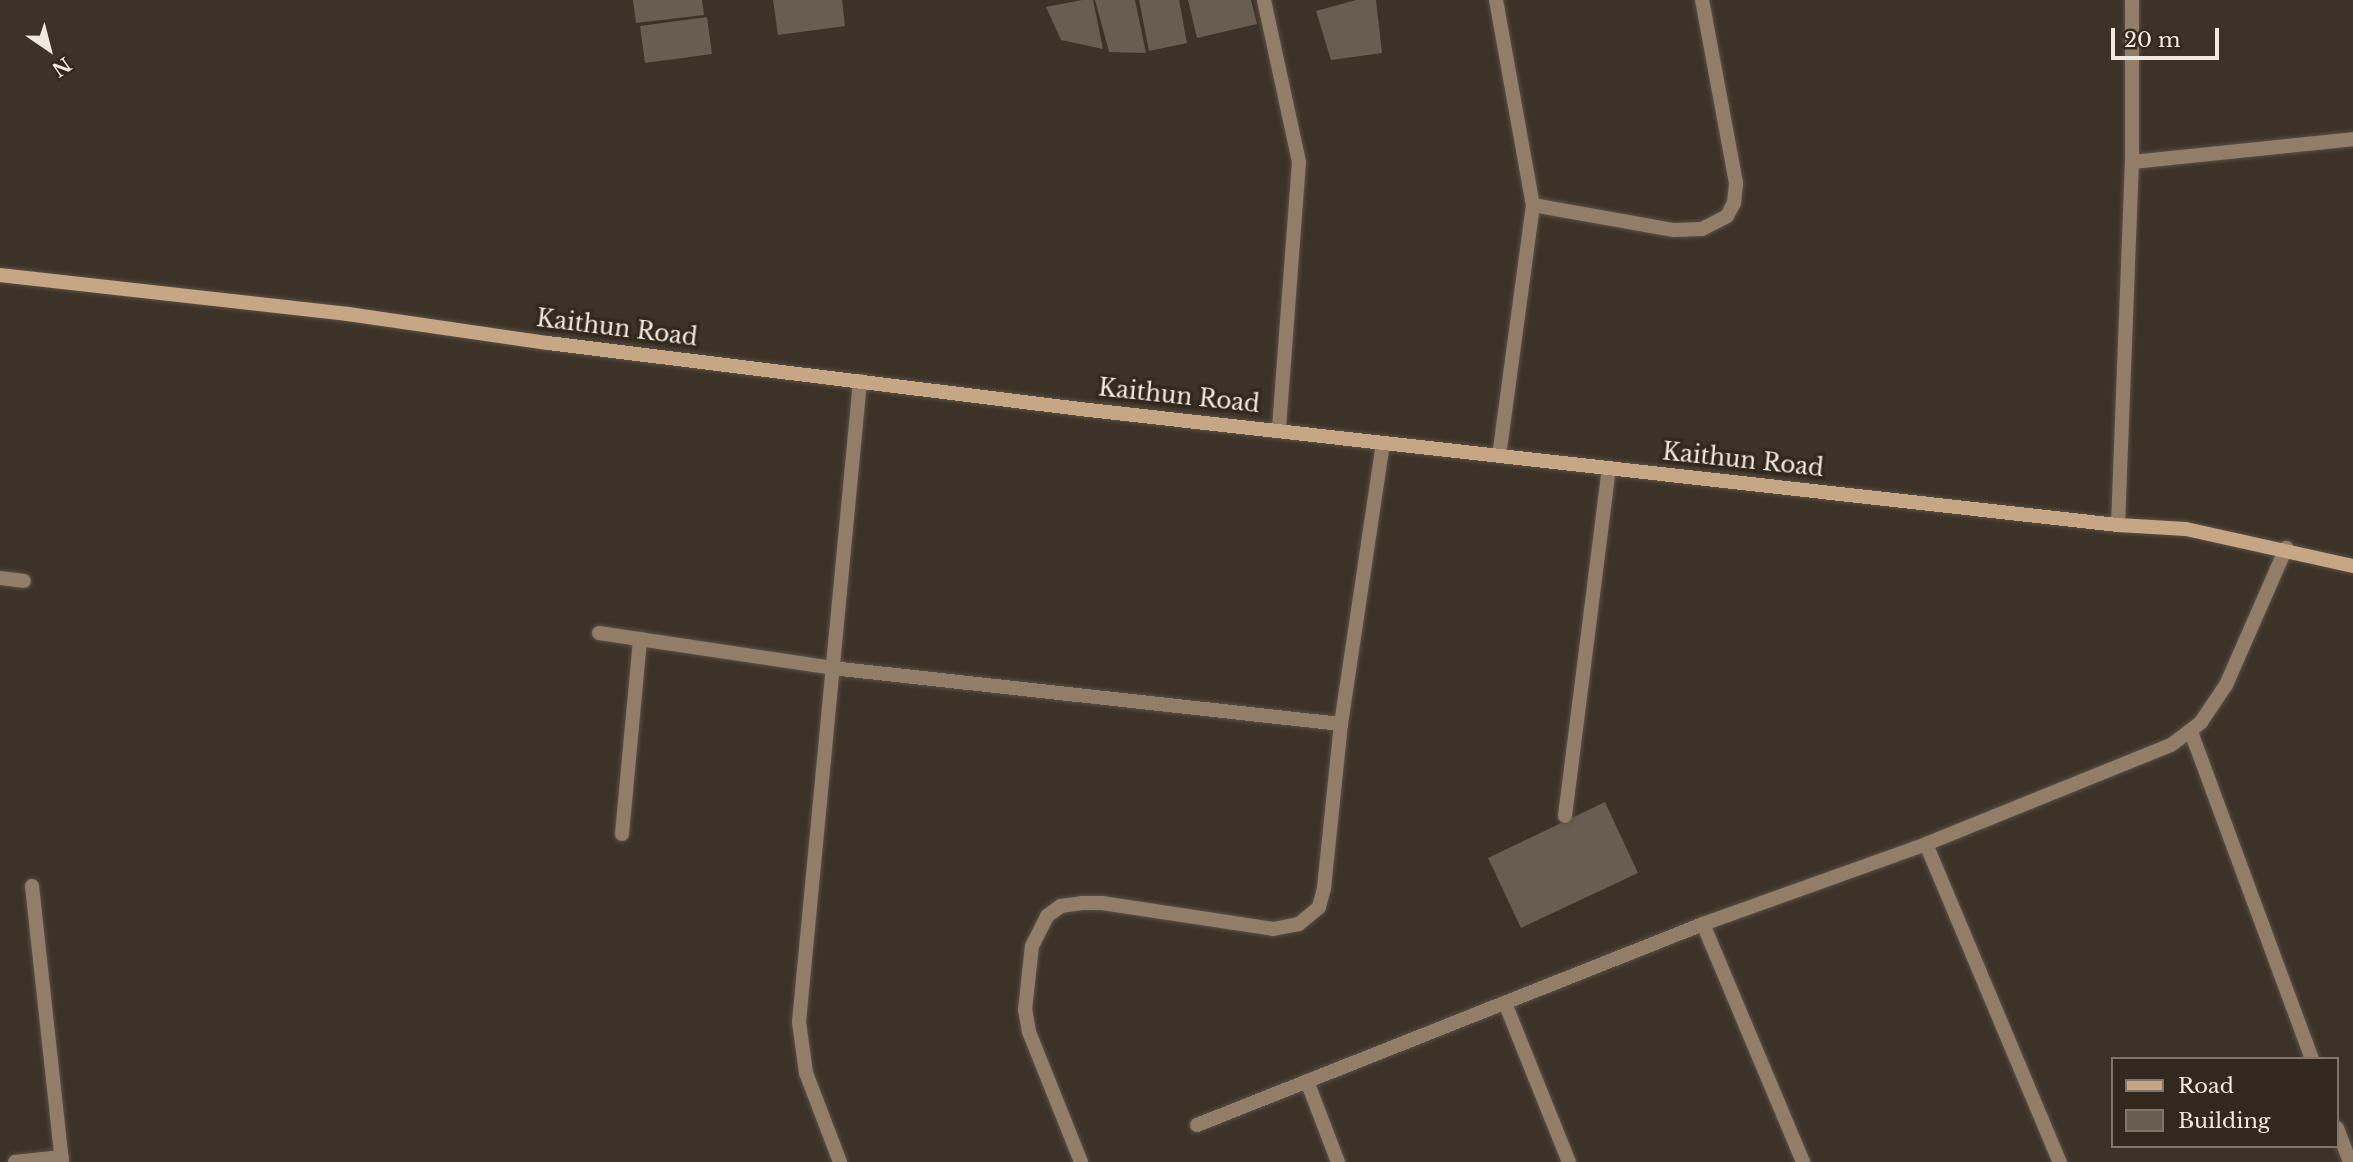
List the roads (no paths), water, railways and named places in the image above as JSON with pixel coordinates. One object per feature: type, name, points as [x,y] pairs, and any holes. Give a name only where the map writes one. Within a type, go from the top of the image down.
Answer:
[{"type":"street","points":[[1265,0],[1299,162],[1279,429]]},
{"type":"street","points":[[1496,0],[1533,205],[1499,456]]},
{"type":"street","points":[[1533,205],[1674,230],[1702,229],[1716,225],[1727,216],[1734,203],[1736,183],[1702,0]]},
{"type":"street","points":[[2118,525],[2132,162],[2132,0]]},
{"type":"street","points":[[2132,162],[2353,139]]},
{"type":"street","name":"Kaithun Road","points":[[0,275],[348,314],[548,343],[1080,410],[1279,429],[1383,444],[2118,525],[2186,529],[2286,548],[2353,566]]},
{"type":"street","points":[[839,1162],[806,1073],[799,1022],[860,381]]},
{"type":"street","points":[[1081,1162],[1037,1058],[1025,1010],[1030,957],[1039,929],[1047,916],[1061,906],[1082,903],[1102,903],[1273,929],[1287,929],[1310,918],[1319,907],[1324,888],[1341,724],[1383,444]]},
{"type":"street","points":[[1565,816],[1609,468]]},
{"type":"street","points":[[1198,1125],[1703,924],[1926,844],[2151,755],[2191,732],[2212,709],[2226,685],[2286,548]]},
{"type":"street","points":[[0,578],[24,581]]},
{"type":"street","points":[[599,633],[832,668],[1341,724]]},
{"type":"street","points":[[622,835],[640,639]]},
{"type":"street","points":[[2191,732],[2311,1057]]},
{"type":"street","points":[[1926,844],[2060,1162]]},
{"type":"street","points":[[15,1162],[62,1159],[32,886]]},
{"type":"street","points":[[1703,924],[1802,1162]]},
{"type":"street","points":[[1504,1003],[1569,1162]]},
{"type":"street","points":[[1307,1081],[1338,1162]]},
{"type":"street","points":[[2339,1133],[2350,1162]]}]
